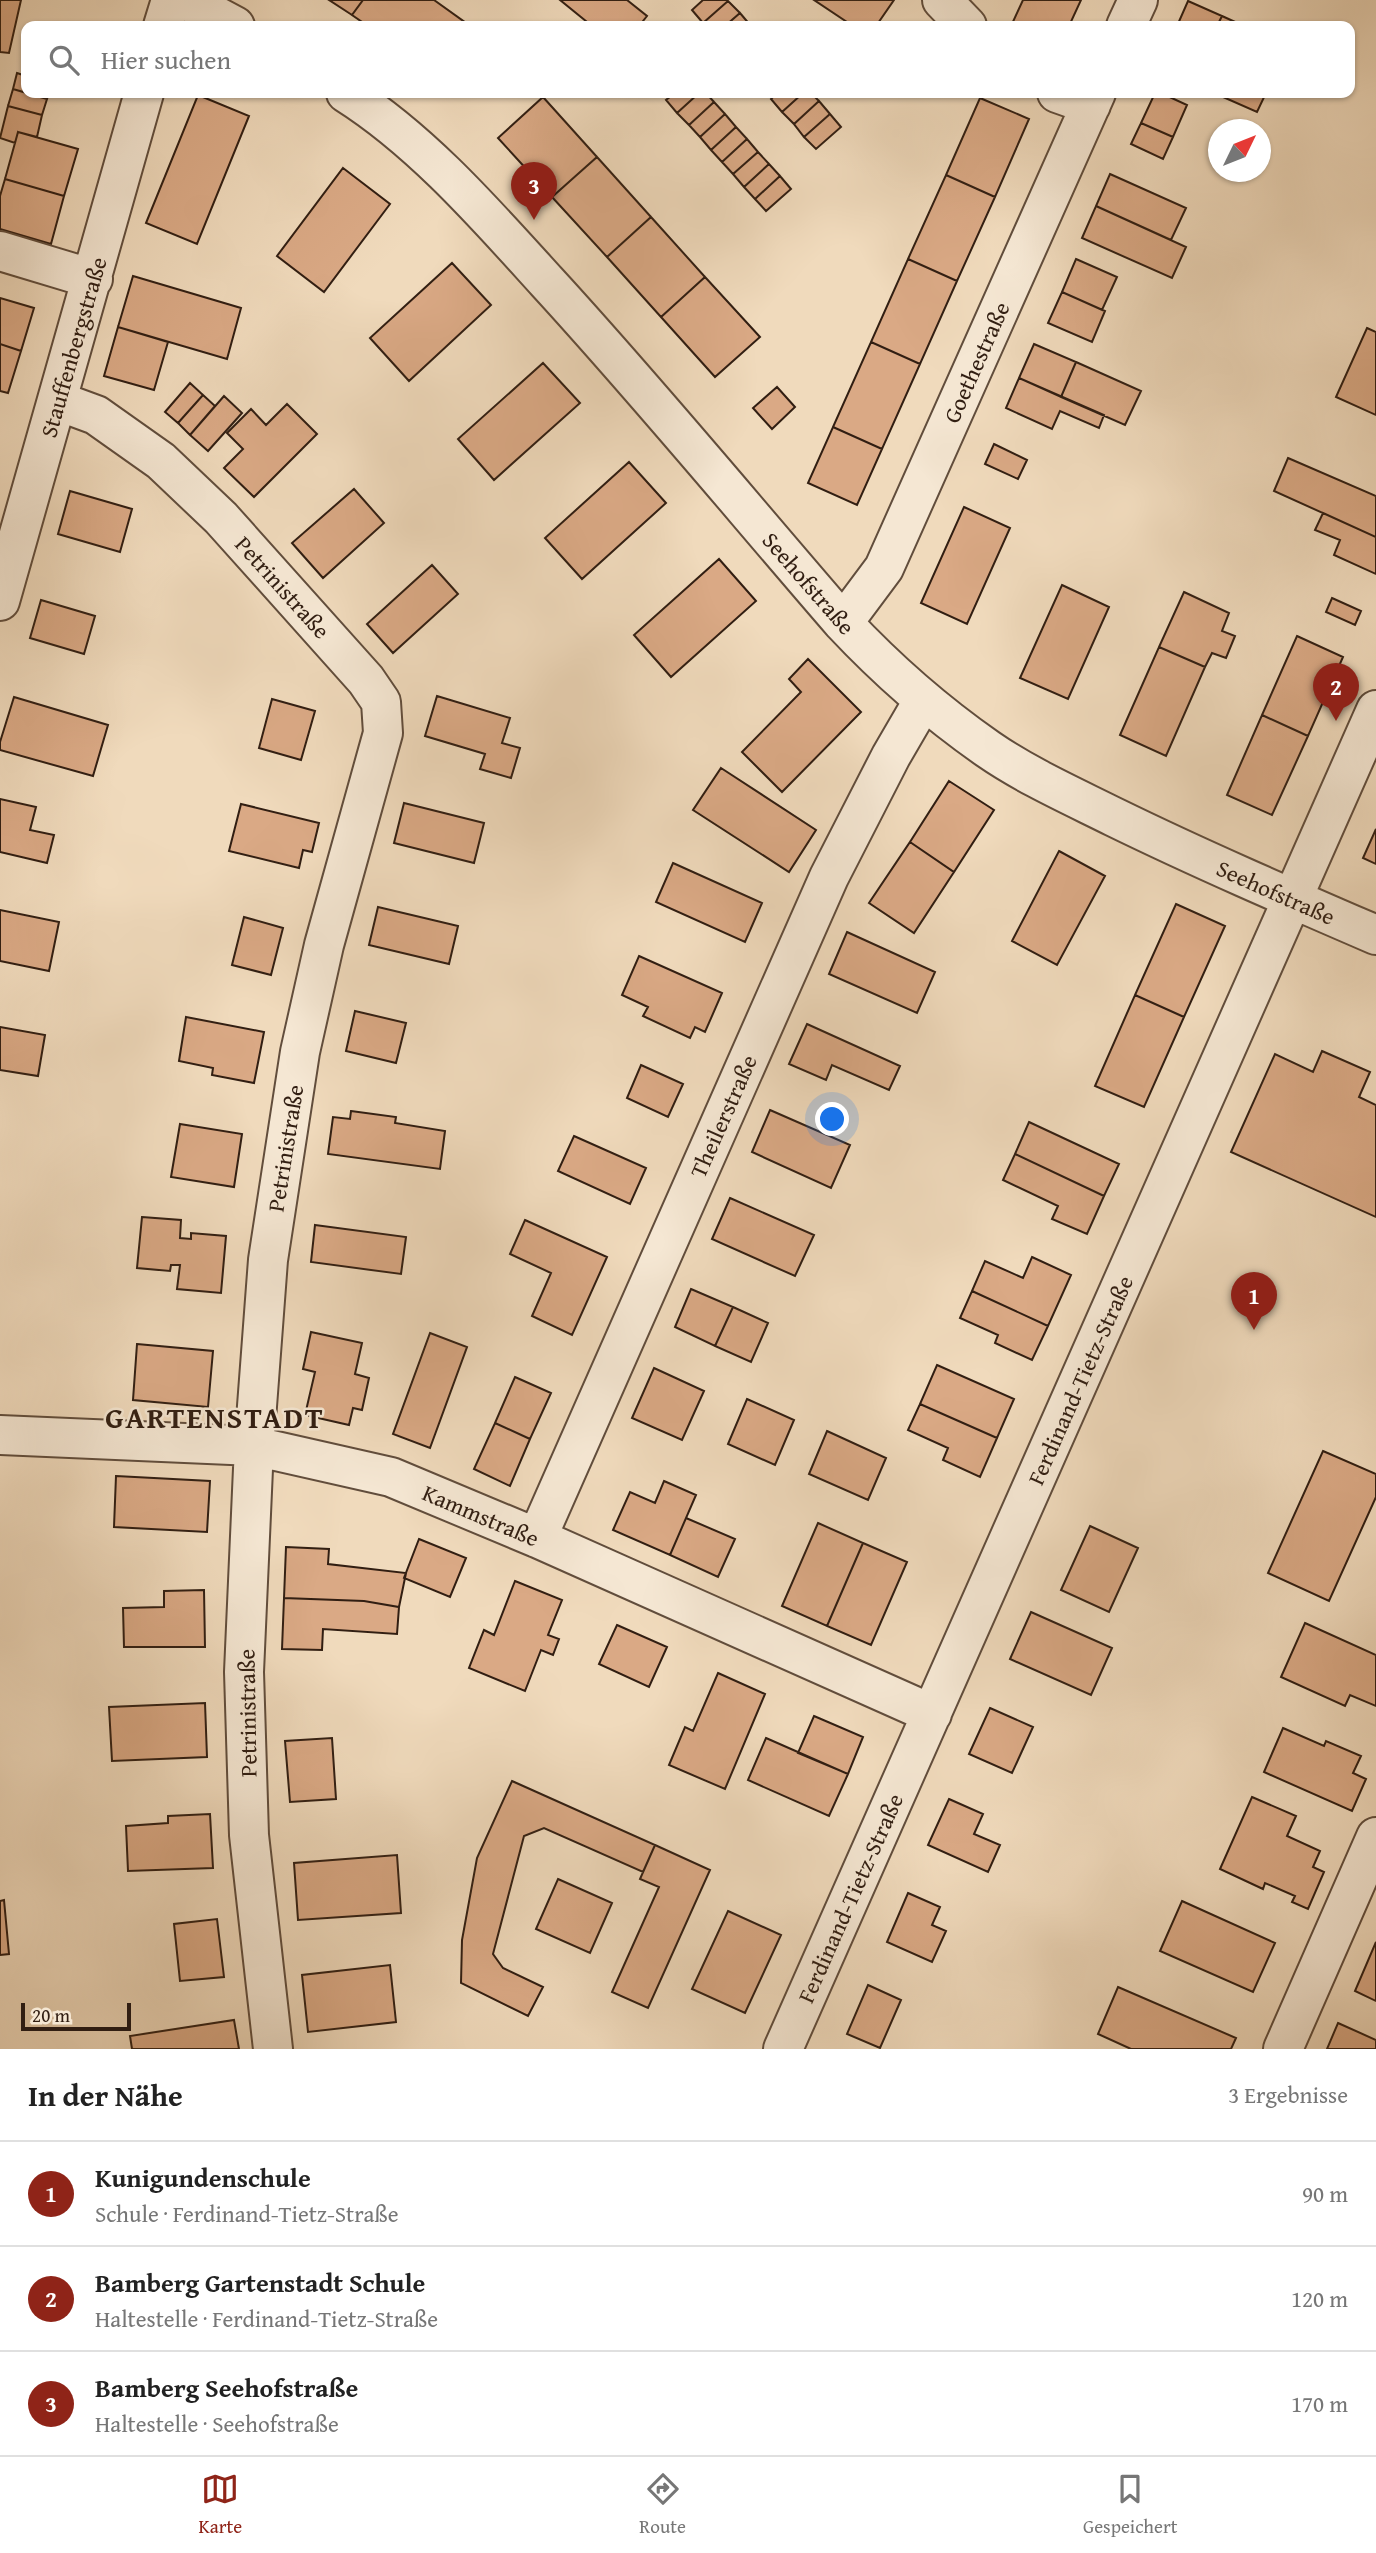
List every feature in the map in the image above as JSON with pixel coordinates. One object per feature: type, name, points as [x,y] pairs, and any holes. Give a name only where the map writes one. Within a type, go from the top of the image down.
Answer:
[{"type":"street","points":[[165,21],[171,0]]},
{"type":"street","points":[[186,0],[225,21]]},
{"type":"street","points":[[942,0],[962,21]]},
{"type":"street","points":[[1128,21],[1138,0]]},
{"type":"street","name":"Stauffenbergstraße","points":[[0,601],[143,98]]},
{"type":"street","name":"Seehofstraße","points":[[352,98],[429,160],[510,241],[577,314],[843,624],[881,664],[923,701],[990,750],[1054,787],[1177,848],[1376,935]]},
{"type":"street","name":"Goethestraße","points":[[843,624],[884,568],[1081,98]]},
{"type":"street","points":[[0,251],[93,279]]},
{"type":"street","name":"Petrinistraße","points":[[58,401],[96,415],[161,461],[221,518],[366,680],[381,702],[383,733],[324,945],[300,1052],[268,1260],[254,1446],[244,1672],[249,1835],[273,2049]]},
{"type":"street","name":"Theilerstraße","points":[[537,1538],[829,877],[891,756],[923,701]]},
{"type":"street","name":"Ferdinand-Tietz-Straße","points":[[783,2049],[1376,710]]},
{"type":"street","name":"Kammstraße","points":[[0,1435],[254,1446],[391,1477],[537,1538],[932,1714]]},
{"type":"street","points":[[1283,2049],[1376,1837]]},
{"type":"building","points":[[0,0],[21,0],[9,53],[0,52]]},
{"type":"building","points":[[329,0],[363,0],[352,15]]},
{"type":"building","points":[[363,0],[434,0],[463,21],[361,21],[352,15]]},
{"type":"building","points":[[560,0],[627,0],[647,16],[643,21],[586,21]]},
{"type":"building","points":[[703,0],[728,1],[705,21],[701,21],[692,10]]},
{"type":"building","points":[[814,0],[894,0],[879,21],[846,21]]},
{"type":"building","points":[[1023,0],[1081,0],[1071,21],[1013,21]]},
{"type":"building","points":[[728,1],[740,13],[731,21],[705,21]]},
{"type":"building","points":[[1188,1],[1222,16],[1220,21],[1179,21]]},
{"type":"building","points":[[740,13],[747,21],[731,21]]},
{"type":"building","points":[[1222,16],[1233,21],[1220,21]]},
{"type":"building","points":[[17,73],[21,74],[21,91],[13,89]]},
{"type":"building","points":[[13,89],[21,91],[21,98],[47,99],[42,115],[8,106]]},
{"type":"building","points":[[197,98],[205,98],[249,116],[197,244],[146,223]]},
{"type":"building","points":[[544,98],[597,157],[552,197],[498,138]]},
{"type":"building","points":[[669,98],[694,98],[677,113],[666,100]]},
{"type":"building","points":[[694,98],[710,98],[714,102],[689,125],[677,113]]},
{"type":"building","points":[[772,98],[797,98],[782,112]]},
{"type":"building","points":[[797,98],[816,98],[819,101],[794,124],[782,112]]},
{"type":"building","points":[[980,98],[1029,119],[995,197],[946,175]]},
{"type":"building","points":[[1153,98],[1172,98],[1187,105],[1173,137],[1141,123]]},
{"type":"building","points":[[1225,98],[1264,98],[1257,112]]},
{"type":"building","points":[[819,101],[830,114],[804,137],[794,124]]},
{"type":"building","points":[[714,102],[725,114],[700,137],[689,125]]},
{"type":"building","points":[[8,106],[42,115],[37,137],[18,132],[15,143],[0,138]]},
{"type":"building","points":[[725,114],[736,127],[711,150],[700,137]]},
{"type":"building","points":[[830,114],[841,127],[816,149],[804,137]]},
{"type":"building","points":[[1141,123],[1173,137],[1163,159],[1131,144]]},
{"type":"building","points":[[736,127],[747,139],[722,162],[711,150]]},
{"type":"building","points":[[18,132],[78,149],[64,196],[5,179]]},
{"type":"building","points":[[747,139],[758,152],[733,174],[722,162]]},
{"type":"building","points":[[758,152],[769,164],[744,187],[733,174]]},
{"type":"building","points":[[597,157],[651,217],[607,257],[552,197]]},
{"type":"building","points":[[769,164],[780,176],[755,199],[744,187]]},
{"type":"building","points":[[343,168],[390,204],[324,292],[277,256]]},
{"type":"building","points":[[1110,174],[1186,208],[1171,240],[1096,206]]},
{"type":"building","points":[[946,175],[995,197],[957,281],[908,259]]},
{"type":"building","points":[[780,176],[791,189],[766,211],[755,199]]},
{"type":"building","points":[[5,179],[64,196],[51,244],[0,229],[0,196]]},
{"type":"building","points":[[1096,206],[1186,247],[1172,278],[1082,238]]},
{"type":"building","points":[[651,217],[705,277],[661,317],[607,257]]},
{"type":"building","points":[[908,259],[957,281],[920,364],[871,342]]},
{"type":"building","points":[[1076,259],[1117,277],[1102,310],[1062,292]]},
{"type":"building","points":[[452,263],[491,305],[409,381],[370,338]]},
{"type":"building","points":[[133,276],[241,308],[227,359],[118,327]]},
{"type":"building","points":[[705,277],[760,337],[715,377],[661,317]]},
{"type":"building","points":[[1062,292],[1105,311],[1092,342],[1048,323]]},
{"type":"building","points":[[0,298],[34,308],[21,351],[0,344]]},
{"type":"building","points":[[118,327],[168,342],[154,390],[104,376]]},
{"type":"building","points":[[1367,328],[1376,332],[1376,415],[1336,397]]},
{"type":"building","points":[[871,342],[920,364],[882,449],[833,427]]},
{"type":"building","points":[[0,344],[21,351],[8,393],[0,391]]},
{"type":"building","points":[[1034,344],[1076,362],[1061,397],[1019,378]]},
{"type":"building","points":[[1076,362],[1141,391],[1125,425],[1061,397]]},
{"type":"building","points":[[543,363],[580,403],[494,480],[458,439]]},
{"type":"building","points":[[1019,378],[1104,415],[1099,428],[1060,411],[1052,429],[1006,408]]},
{"type":"building","points":[[190,383],[203,395],[178,423],[165,412]]},
{"type":"building","points":[[777,387],[795,407],[772,429],[753,408]]},
{"type":"building","points":[[203,395],[215,406],[190,435],[178,423]]},
{"type":"building","points":[[224,396],[242,413],[208,451],[190,435]]},
{"type":"building","points":[[287,404],[317,434],[254,497],[224,468],[243,449],[227,433],[251,409],[266,425]]},
{"type":"building","points":[[833,427],[882,449],[857,505],[808,483]]},
{"type":"building","points":[[994,444],[1027,460],[1018,479],[985,464]]},
{"type":"building","points":[[1288,458],[1376,496],[1376,537],[1274,491]]},
{"type":"building","points":[[629,462],[666,503],[582,579],[545,538]]},
{"type":"building","points":[[354,489],[384,523],[323,578],[292,543]]},
{"type":"building","points":[[70,491],[132,509],[120,552],[58,534]]},
{"type":"building","points":[[964,507],[1010,528],[967,624],[921,603]]},
{"type":"building","points":[[1323,513],[1376,537],[1376,574],[1334,555],[1340,540],[1315,530]]},
{"type":"building","points":[[719,559],[756,601],[671,677],[634,635]]},
{"type":"building","points":[[432,565],[458,594],[393,653],[367,624]]},
{"type":"building","points":[[1062,585],[1109,607],[1068,699],[1020,678]]},
{"type":"building","points":[[1184,592],[1229,613],[1222,631],[1235,636],[1226,658],[1212,653],[1205,667],[1159,647]]},
{"type":"building","points":[[1332,598],[1361,611],[1355,625],[1326,612]]},
{"type":"building","points":[[41,600],[95,616],[84,654],[30,638]]},
{"type":"building","points":[[1297,636],[1343,657],[1308,736],[1262,715]]},
{"type":"building","points":[[1159,647],[1205,667],[1166,756],[1120,735]]},
{"type":"building","points":[[808,659],[861,712],[782,792],[742,752],[801,692],[789,679]]},
{"type":"building","points":[[437,696],[510,718],[502,743],[520,748],[511,778],[480,769],[485,754],[425,736]]},
{"type":"building","points":[[14,697],[108,725],[93,776],[0,750]]},
{"type":"building","points":[[272,699],[315,711],[301,760],[259,748]]},
{"type":"building","points":[[1262,715],[1308,736],[1272,815],[1227,795]]},
{"type":"building","points":[[721,768],[816,830],[789,872],[693,810]]},
{"type":"building","points":[[949,781],[994,810],[954,872],[910,842]]},
{"type":"building","points":[[0,799],[36,807],[30,830],[54,835],[47,863],[0,852]]},
{"type":"building","points":[[404,803],[484,823],[474,863],[394,843]]},
{"type":"building","points":[[241,804],[319,823],[312,852],[303,850],[299,868],[229,851]]},
{"type":"building","points":[[1376,829],[1376,864],[1363,858]]},
{"type":"building","points":[[910,842],[954,872],[914,933],[869,903]]},
{"type":"building","points":[[1059,851],[1105,876],[1057,965],[1012,941]]},
{"type":"building","points":[[673,863],[762,903],[745,942],[656,902]]},
{"type":"building","points":[[1176,904],[1225,926],[1184,1017],[1135,995]]},
{"type":"building","points":[[378,907],[458,926],[449,964],[369,945]]},
{"type":"building","points":[[0,910],[59,922],[49,971],[0,961]]},
{"type":"building","points":[[244,917],[283,928],[271,975],[232,965]]},
{"type":"building","points":[[847,932],[935,972],[917,1013],[829,974]]},
{"type":"building","points":[[639,956],[722,993],[705,1032],[695,1027],[690,1038],[643,1016],[648,1007],[622,995]]},
{"type":"building","points":[[1135,995],[1184,1017],[1144,1107],[1095,1086]]},
{"type":"building","points":[[355,1011],[406,1023],[396,1063],[346,1051]]},
{"type":"building","points":[[186,1017],[264,1032],[254,1083],[212,1075],[213,1068],[179,1061]]},
{"type":"building","points":[[807,1024],[900,1066],[889,1090],[832,1065],[826,1080],[789,1064]]},
{"type":"building","points":[[0,1027],[45,1035],[38,1076],[0,1070]]},
{"type":"building","points":[[1322,1051],[1370,1072],[1359,1097],[1376,1105],[1376,1217],[1231,1152],[1275,1054],[1313,1072]]},
{"type":"building","points":[[641,1065],[683,1084],[668,1117],[627,1098]]},
{"type":"building","points":[[770,1110],[850,1145],[831,1188],[752,1152]]},
{"type":"building","points":[[351,1111],[396,1117],[395,1123],[445,1131],[440,1169],[328,1154],[333,1117],[350,1119]]},
{"type":"building","points":[[1029,1122],[1119,1164],[1104,1196],[1015,1154]]},
{"type":"building","points":[[180,1124],[242,1134],[234,1187],[171,1177]]},
{"type":"building","points":[[574,1136],[646,1168],[630,1204],[558,1171]]},
{"type":"building","points":[[1015,1154],[1104,1196],[1087,1234],[1052,1219],[1058,1206],[1003,1180]]},
{"type":"building","points":[[730,1198],[814,1235],[795,1276],[712,1239]]},
{"type":"building","points":[[142,1217],[181,1220],[180,1238],[191,1239],[191,1233],[226,1236],[221,1293],[177,1289],[180,1265],[171,1265],[170,1271],[137,1268]]},
{"type":"building","points":[[525,1220],[607,1257],[572,1335],[532,1316],[551,1273],[510,1254]]},
{"type":"building","points":[[315,1225],[406,1237],[401,1274],[311,1262]]},
{"type":"building","points":[[1032,1257],[1071,1275],[1048,1326],[972,1291],[985,1261],[1023,1278]]},
{"type":"building","points":[[691,1289],[733,1307],[715,1346],[675,1327]]},
{"type":"building","points":[[972,1291],[1048,1326],[1032,1360],[995,1343],[998,1335],[960,1318]]},
{"type":"building","points":[[733,1307],[768,1323],[751,1362],[715,1346]]},
{"type":"building","points":[[311,1332],[362,1343],[355,1374],[369,1378],[362,1410],[353,1408],[349,1425],[305,1415],[315,1372],[303,1369]]},
{"type":"building","points":[[430,1333],[467,1347],[430,1448],[393,1434]]},
{"type":"building","points":[[137,1344],[213,1351],[208,1407],[133,1400]]},
{"type":"building","points":[[937,1365],[1014,1399],[997,1438],[920,1404]]},
{"type":"building","points":[[654,1368],[704,1391],[682,1440],[632,1418]]},
{"type":"building","points":[[515,1377],[551,1393],[530,1439],[495,1423]]},
{"type":"building","points":[[747,1399],[794,1420],[775,1465],[728,1444]]},
{"type":"building","points":[[920,1404],[997,1438],[980,1477],[943,1460],[948,1448],[908,1430]]},
{"type":"building","points":[[495,1423],[530,1439],[510,1486],[474,1469]]},
{"type":"building","points":[[827,1431],[886,1458],[868,1500],[809,1474]]},
{"type":"building","points":[[1323,1451],[1376,1474],[1376,1497],[1329,1601],[1268,1573]]},
{"type":"building","points":[[116,1476],[210,1481],[207,1532],[114,1527]]},
{"type":"building","points":[[664,1481],[696,1495],[670,1555],[613,1530],[630,1492],[655,1503]]},
{"type":"building","points":[[686,1518],[735,1539],[718,1577],[670,1555]]},
{"type":"building","points":[[818,1523],[863,1543],[827,1626],[782,1606]]},
{"type":"building","points":[[1090,1526],[1138,1548],[1109,1612],[1061,1590]]},
{"type":"building","points":[[419,1539],[466,1558],[450,1597],[404,1578]]},
{"type":"building","points":[[863,1543],[907,1562],[871,1645],[827,1626]]},
{"type":"building","points":[[286,1547],[329,1549],[328,1564],[406,1573],[399,1607],[364,1601],[284,1598]]},
{"type":"building","points":[[515,1581],[562,1600],[548,1635],[559,1639],[553,1655],[541,1650],[525,1691],[469,1668],[484,1630],[494,1635]]},
{"type":"building","points":[[204,1590],[205,1647],[124,1647],[123,1608],[164,1607],[164,1591]]},
{"type":"building","points":[[284,1598],[364,1601],[399,1607],[397,1634],[323,1629],[322,1650],[282,1649]]},
{"type":"building","points":[[1031,1612],[1112,1648],[1091,1695],[1010,1659]]},
{"type":"building","points":[[1305,1623],[1376,1655],[1376,1706],[1350,1695],[1345,1706],[1281,1677]]},
{"type":"building","points":[[617,1625],[667,1647],[649,1687],[599,1664]]},
{"type":"building","points":[[718,1673],[765,1694],[725,1789],[669,1765],[685,1727],[693,1731]]},
{"type":"building","points":[[205,1703],[207,1757],[112,1761],[109,1707]]},
{"type":"building","points":[[990,1708],[1033,1727],[1012,1773],[969,1754]]},
{"type":"building","points":[[814,1716],[863,1737],[848,1774],[798,1753]]},
{"type":"building","points":[[1283,1728],[1324,1746],[1326,1741],[1361,1756],[1353,1773],[1366,1779],[1352,1811],[1264,1772]]},
{"type":"building","points":[[332,1738],[336,1799],[290,1802],[285,1741]]},
{"type":"building","points":[[766,1738],[848,1774],[829,1816],[748,1780]]},
{"type":"building","points":[[512,1781],[655,1845],[643,1872],[544,1828],[524,1836],[493,1954],[503,1968],[543,1987],[528,2016],[461,1983],[462,1940],[477,1858]]},
{"type":"building","points":[[1252,1797],[1296,1816],[1287,1836],[1320,1851],[1313,1867],[1324,1872],[1308,1909],[1292,1902],[1295,1896],[1265,1883],[1263,1889],[1220,1869]]},
{"type":"building","points":[[949,1799],[983,1814],[974,1834],[1000,1845],[988,1872],[928,1845]]},
{"type":"building","points":[[210,1814],[213,1868],[128,1871],[126,1826],[168,1823],[168,1816]]},
{"type":"building","points":[[655,1845],[710,1870],[648,2008],[612,1992],[659,1887],[640,1879]]},
{"type":"building","points":[[397,1855],[401,1913],[298,1920],[294,1863]]},
{"type":"building","points":[[558,1879],[612,1903],[590,1953],[536,1929]]},
{"type":"building","points":[[908,1893],[940,1907],[932,1925],[946,1931],[932,1962],[887,1942]]},
{"type":"building","points":[[4,1900],[9,1954],[0,1955],[0,1901]]},
{"type":"building","points":[[1182,1901],[1275,1943],[1253,1992],[1160,1951]]},
{"type":"building","points":[[728,1911],[781,1935],[745,2013],[692,1989]]},
{"type":"building","points":[[217,1919],[224,1977],[180,1981],[174,1924]]},
{"type":"building","points":[[1376,1942],[1376,2001],[1355,1991]]},
{"type":"building","points":[[390,1965],[396,2022],[308,2032],[302,1975]]},
{"type":"building","points":[[868,1985],[901,2000],[880,2048],[847,2034]]},
{"type":"building","points":[[1118,1987],[1236,2038],[1231,2049],[1131,2049],[1098,2034]]},
{"type":"building","points":[[234,2020],[239,2049],[132,2049],[130,2036]]},
{"type":"building","points":[[1338,2023],[1376,2040],[1376,2049],[1327,2049]]},
{"type":"place","name":"Bamberg Seehofstraße","points":[[534,220]]},
{"type":"place","name":"Bamberg Gartenstadt Schule","points":[[1336,721]]},
{"type":"place","name":"Kunigundenschule","points":[[1254,1330]]},
{"type":"district","name":"GARTENSTADT","points":[[215,1417]]}]
